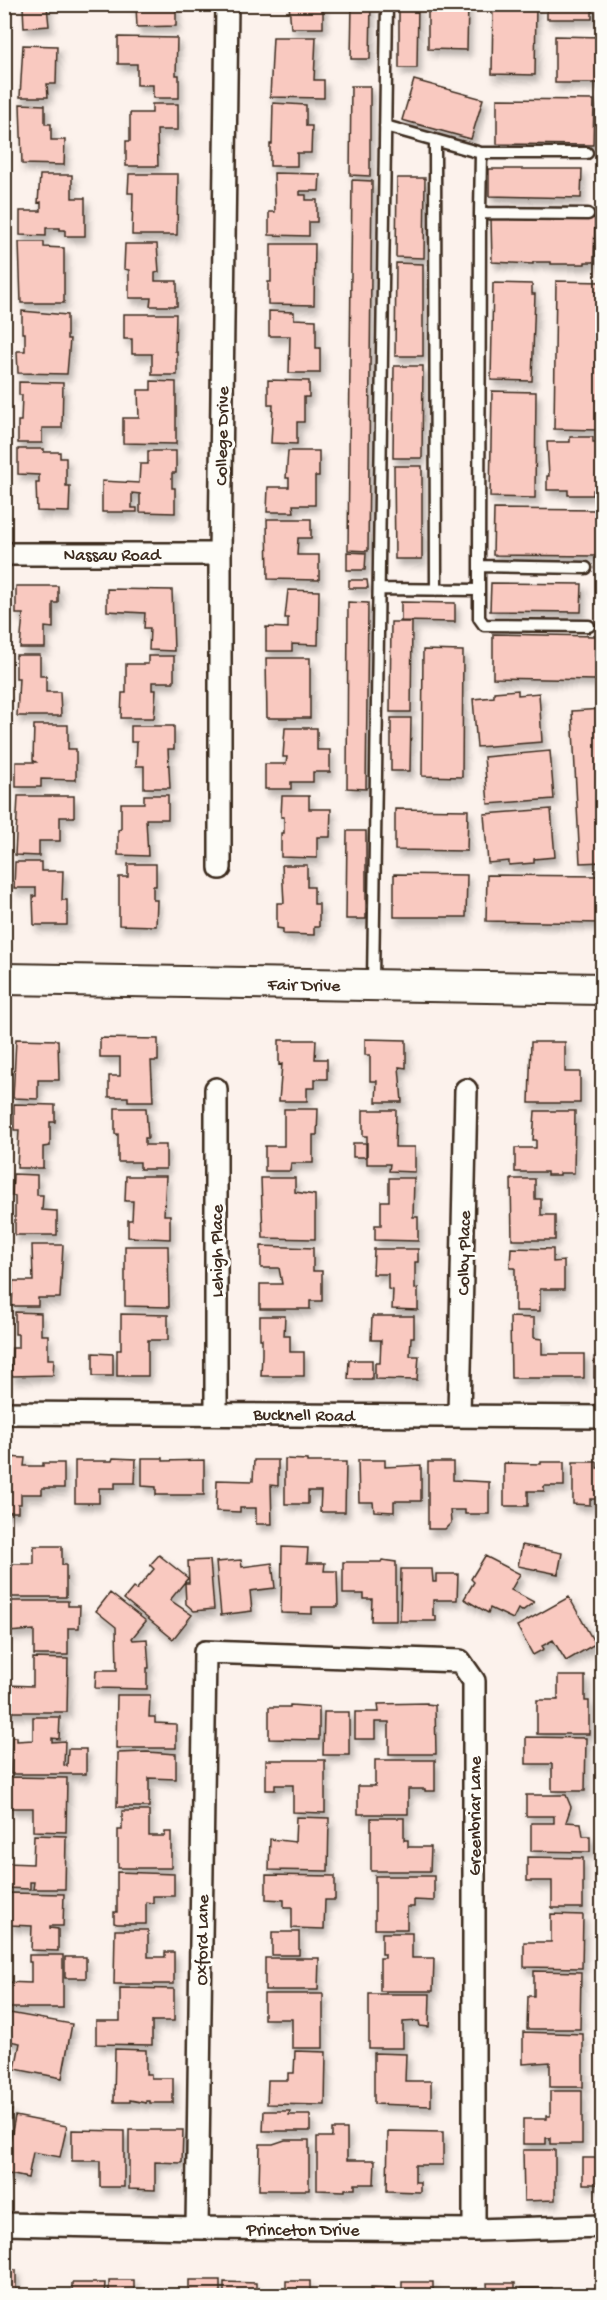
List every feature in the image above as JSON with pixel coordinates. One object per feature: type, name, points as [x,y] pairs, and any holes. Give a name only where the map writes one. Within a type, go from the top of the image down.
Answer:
[{"type":"main road","name":"Fair Drive","points":[[4,979],[603,989]]},
{"type":"street","name":"College Drive","points":[[220,868],[220,554],[227,4]]},
{"type":"street","name":"Nassau Road","points":[[4,554],[220,554]]},
{"type":"street","name":"Lehigh Place","points":[[216,1089],[216,1413]]},
{"type":"street","name":"Colby Place","points":[[459,1415],[466,1090]]},
{"type":"street","name":"Bucknell Road","points":[[4,1413],[603,1417]]},
{"type":"street","name":"Oxford Lane","points":[[197,2228],[205,1652]]},
{"type":"street","name":"Greenbriar Lane","points":[[205,1652],[459,1661],[474,1681],[474,2230]]},
{"type":"street","name":"Princeton Drive","points":[[4,2224],[474,2230],[603,2226]]},
{"type":"lane","points":[[373,985],[387,4]]},
{"type":"lane","points":[[385,126],[482,153],[587,153]]},
{"type":"lane","points":[[435,140],[436,590]]},
{"type":"lane","points":[[482,153],[479,618],[484,625],[589,627]]},
{"type":"lane","points":[[480,213],[588,214]]},
{"type":"lane","points":[[479,566],[586,568]]},
{"type":"lane","points":[[380,589],[479,590]]},
{"type":"building","points":[[25,4],[52,4],[47,6],[49,26],[24,28],[23,7]]},
{"type":"building","points":[[129,4],[176,5],[176,26],[137,27],[136,6]]},
{"type":"building","points":[[289,4],[323,4],[323,28],[291,28]]},
{"type":"building","points":[[352,4],[371,4],[370,59],[351,59]]},
{"type":"building","points":[[399,4],[418,4],[417,68],[399,68]]},
{"type":"building","points":[[428,4],[468,4],[467,50],[428,49]]},
{"type":"building","points":[[493,4],[536,4],[535,75],[492,74]]},
{"type":"building","points":[[547,4],[592,4],[592,19],[547,19]]},
{"type":"building","points":[[555,36],[602,37],[602,83],[555,83]]},
{"type":"building","points":[[118,37],[177,38],[176,75],[179,75],[179,98],[153,98],[153,85],[137,85],[137,64],[118,64]]},
{"type":"building","points":[[273,37],[316,37],[314,80],[324,80],[324,98],[270,97]]},
{"type":"building","points":[[23,45],[57,46],[56,84],[47,84],[48,97],[20,97]]},
{"type":"building","points":[[414,80],[483,99],[471,139],[402,120]]},
{"type":"building","points":[[351,86],[370,86],[370,176],[350,175]]},
{"type":"building","points":[[497,99],[594,100],[593,145],[497,144]]},
{"type":"building","points":[[273,103],[306,105],[306,126],[312,126],[311,153],[297,153],[297,166],[270,166]]},
{"type":"building","points":[[20,104],[45,105],[45,124],[51,124],[51,140],[65,140],[64,165],[22,164]]},
{"type":"building","points":[[152,104],[178,104],[178,130],[157,130],[158,166],[126,166],[126,141],[130,141],[130,113],[152,113]]},
{"type":"building","points":[[489,169],[582,169],[581,198],[489,196]]},
{"type":"building","points":[[274,173],[320,174],[319,191],[300,191],[300,195],[306,195],[306,200],[317,200],[317,222],[309,222],[309,236],[269,235],[269,212],[275,212]]},
{"type":"building","points":[[129,174],[178,174],[177,235],[132,235],[133,193],[128,193]]},
{"type":"building","points":[[40,175],[72,175],[72,198],[85,198],[85,236],[65,236],[65,230],[60,230],[60,228],[46,228],[46,236],[20,235],[20,211],[41,211],[41,202],[38,203]]},
{"type":"building","points":[[397,178],[425,178],[424,258],[396,257]]},
{"type":"building","points":[[352,180],[372,181],[368,551],[348,550]]},
{"type":"building","points":[[595,218],[594,262],[551,264],[551,262],[533,262],[533,264],[492,262],[491,219]]},
{"type":"building","points":[[19,242],[44,242],[44,247],[64,248],[64,303],[21,303]]},
{"type":"building","points":[[125,244],[157,244],[159,272],[155,273],[155,281],[177,281],[177,306],[150,306],[151,298],[129,298],[129,270],[124,269]]},
{"type":"building","points":[[271,244],[315,244],[314,305],[268,304],[268,282],[271,282]]},
{"type":"building","points":[[396,263],[423,264],[423,356],[395,356]]},
{"type":"building","points":[[556,281],[602,282],[599,430],[554,429]]},
{"type":"building","points":[[493,283],[532,284],[532,294],[535,294],[532,381],[491,380]]},
{"type":"building","points":[[22,311],[67,315],[67,339],[70,339],[67,374],[18,373],[17,351],[25,351]]},
{"type":"building","points":[[269,311],[294,312],[294,319],[316,320],[316,348],[320,348],[320,373],[289,373],[290,336],[269,336]]},
{"type":"building","points":[[124,314],[176,314],[177,375],[152,375],[152,354],[132,354],[132,339],[124,339]]},
{"type":"building","points":[[394,366],[423,366],[422,458],[393,458]]},
{"type":"building","points":[[268,380],[309,381],[309,397],[304,397],[304,422],[297,422],[297,444],[271,443],[273,405],[268,405]]},
{"type":"building","points":[[151,381],[176,382],[176,444],[123,443],[123,418],[139,418],[138,390],[151,390]]},
{"type":"building","points":[[19,382],[63,383],[62,428],[42,428],[42,443],[18,443],[18,421],[21,421],[22,395],[19,395]]},
{"type":"building","points":[[492,391],[536,392],[535,498],[490,497]]},
{"type":"building","points":[[570,437],[593,437],[593,442],[602,442],[602,490],[593,490],[593,495],[568,495],[568,490],[547,490],[547,476],[549,476],[547,442],[570,442]]},
{"type":"building","points":[[18,449],[44,449],[44,452],[60,452],[60,458],[66,458],[66,486],[70,486],[69,512],[37,511],[36,483],[39,483],[39,475],[18,474]]},
{"type":"building","points":[[148,451],[176,451],[176,473],[172,473],[172,488],[175,488],[175,513],[140,512],[140,494],[132,493],[132,508],[137,508],[137,512],[102,512],[102,481],[139,483],[140,464],[148,464]]},
{"type":"building","points":[[288,451],[319,451],[319,476],[315,476],[315,505],[293,505],[294,512],[267,512],[268,487],[289,487],[289,478],[286,478]]},
{"type":"building","points":[[394,466],[422,466],[422,559],[395,559]]},
{"type":"building","points":[[494,509],[598,510],[597,556],[493,555]]},
{"type":"building","points":[[267,519],[311,519],[311,538],[298,538],[297,555],[319,555],[319,580],[268,579]]},
{"type":"building","points":[[347,552],[366,553],[365,570],[347,570]]},
{"type":"building","points":[[349,580],[367,580],[368,588],[349,588]]},
{"type":"building","points":[[491,583],[582,584],[581,612],[490,611]]},
{"type":"building","points":[[16,586],[58,586],[58,603],[53,603],[53,628],[45,627],[45,648],[20,648],[23,614],[16,614]]},
{"type":"building","points":[[107,589],[172,590],[174,651],[149,650],[150,628],[144,628],[145,613],[107,611]]},
{"type":"building","points":[[288,590],[319,591],[318,645],[292,644],[292,651],[266,651],[266,627],[288,628],[288,618],[285,618]]},
{"type":"building","points":[[348,602],[368,603],[366,789],[347,788]]},
{"type":"building","points":[[401,602],[455,603],[455,622],[401,621]]},
{"type":"building","points":[[391,622],[412,622],[411,712],[390,712]]},
{"type":"building","points":[[493,634],[596,636],[596,680],[493,678]]},
{"type":"building","points":[[423,650],[463,651],[462,777],[422,776]]},
{"type":"building","points":[[16,655],[40,655],[40,676],[46,676],[46,692],[60,692],[61,716],[17,716],[19,678],[16,678]]},
{"type":"building","points":[[148,656],[174,656],[174,682],[152,682],[152,690],[156,690],[154,718],[121,718],[122,693],[126,693],[126,664],[148,664]]},
{"type":"building","points":[[266,658],[310,658],[310,718],[267,718]]},
{"type":"building","points":[[518,690],[518,695],[539,693],[542,742],[477,747],[473,699],[494,697],[494,692]]},
{"type":"building","points":[[602,709],[602,862],[580,863],[572,711]]},
{"type":"building","points":[[391,718],[411,718],[410,771],[391,771]]},
{"type":"building","points":[[34,725],[68,725],[68,749],[76,749],[76,780],[41,779],[41,787],[16,787],[16,762],[36,762],[33,760]]},
{"type":"building","points":[[131,726],[174,726],[174,749],[168,749],[170,788],[144,788],[144,766],[136,766],[137,742],[131,742]]},
{"type":"building","points":[[285,728],[317,728],[317,750],[330,750],[330,772],[313,772],[313,782],[291,782],[291,789],[265,789],[265,764],[286,764],[287,757],[283,757]]},
{"type":"building","points":[[550,751],[554,799],[488,804],[484,757]]},
{"type":"building","points":[[144,795],[168,795],[168,819],[146,819],[148,856],[118,855],[121,803],[144,803]]},
{"type":"building","points":[[18,796],[74,796],[74,817],[60,817],[60,841],[39,841],[39,856],[15,855]]},
{"type":"building","points":[[282,796],[309,796],[309,809],[331,809],[330,837],[317,837],[317,858],[281,857],[281,833],[284,833],[284,817],[281,817]]},
{"type":"building","points":[[395,809],[468,810],[467,851],[395,850]]},
{"type":"building","points":[[551,809],[555,857],[534,859],[534,863],[509,865],[509,861],[488,863],[484,814]]},
{"type":"building","points":[[347,831],[366,831],[366,919],[346,919]]},
{"type":"building","points":[[15,862],[41,862],[41,871],[63,871],[62,900],[67,900],[67,925],[34,925],[33,896],[36,896],[36,888],[14,888]]},
{"type":"building","points":[[128,864],[156,864],[156,886],[153,886],[153,900],[157,900],[156,926],[119,925],[119,877],[128,877]]},
{"type":"building","points":[[282,865],[307,865],[307,887],[314,887],[314,904],[319,904],[319,927],[314,927],[314,935],[283,934],[283,929],[277,928],[277,903],[284,903]]},
{"type":"building","points":[[394,874],[467,875],[466,917],[394,917]]},
{"type":"building","points":[[487,875],[602,876],[602,923],[486,921]]},
{"type":"building","points":[[100,1038],[158,1039],[158,1061],[151,1061],[153,1101],[128,1101],[128,1097],[109,1097],[109,1076],[120,1076],[120,1057],[100,1057]]},
{"type":"building","points":[[16,1039],[58,1040],[59,1080],[38,1080],[38,1099],[13,1098]]},
{"type":"building","points":[[365,1039],[406,1040],[406,1068],[399,1067],[402,1102],[376,1102],[377,1081],[370,1081],[370,1055],[365,1055]]},
{"type":"building","points":[[279,1040],[316,1040],[315,1059],[327,1059],[327,1079],[315,1079],[315,1088],[307,1088],[307,1101],[279,1101],[282,1064],[279,1065]]},
{"type":"building","points":[[531,1042],[565,1042],[565,1072],[580,1072],[580,1103],[529,1103]]},
{"type":"building","points":[[14,1104],[55,1105],[55,1122],[50,1122],[50,1146],[43,1147],[43,1168],[17,1168],[19,1130],[14,1130]]},
{"type":"building","points":[[115,1108],[146,1108],[148,1138],[145,1138],[145,1145],[166,1145],[166,1169],[140,1169],[140,1162],[118,1162]]},
{"type":"building","points":[[284,1109],[318,1109],[317,1135],[313,1135],[313,1163],[291,1163],[290,1171],[265,1171],[265,1146],[284,1146]]},
{"type":"building","points":[[363,1110],[396,1110],[395,1147],[415,1147],[415,1172],[389,1171],[390,1164],[367,1164],[367,1136],[363,1136]]},
{"type":"building","points":[[535,1111],[575,1111],[574,1173],[547,1175],[547,1172],[515,1172],[515,1148],[536,1148],[536,1140],[533,1140]]},
{"type":"building","points":[[353,1143],[366,1143],[366,1157],[353,1157]]},
{"type":"building","points":[[13,1174],[37,1175],[37,1195],[43,1195],[42,1210],[57,1211],[57,1235],[15,1235]]},
{"type":"building","points":[[126,1176],[166,1176],[164,1215],[170,1215],[170,1239],[128,1237],[128,1220],[132,1220],[133,1201],[125,1201]]},
{"type":"building","points":[[261,1178],[295,1178],[295,1192],[315,1195],[315,1239],[263,1238]]},
{"type":"building","points":[[389,1178],[414,1178],[413,1217],[418,1217],[418,1241],[375,1240],[375,1225],[381,1225],[381,1201],[389,1201]]},
{"type":"building","points":[[511,1179],[535,1179],[535,1199],[541,1199],[541,1215],[555,1215],[555,1240],[512,1240]]},
{"type":"building","points":[[32,1245],[63,1245],[60,1298],[38,1298],[38,1306],[12,1306],[13,1281],[33,1281]]},
{"type":"building","points":[[125,1246],[168,1246],[169,1307],[125,1306]]},
{"type":"building","points":[[261,1246],[313,1248],[313,1271],[322,1271],[322,1301],[310,1301],[310,1309],[260,1309],[260,1284],[282,1284],[279,1268],[261,1268]]},
{"type":"building","points":[[511,1248],[553,1249],[553,1262],[564,1261],[564,1289],[540,1289],[540,1311],[515,1311],[515,1268],[510,1268]]},
{"type":"building","points":[[374,1249],[418,1249],[418,1262],[415,1262],[415,1289],[418,1288],[418,1310],[392,1309],[393,1290],[388,1289],[388,1274],[373,1274]]},
{"type":"building","points":[[15,1312],[41,1313],[41,1335],[48,1335],[48,1359],[54,1359],[53,1375],[11,1376],[12,1348],[18,1348],[18,1334],[15,1334]]},
{"type":"building","points":[[121,1314],[168,1315],[168,1340],[148,1340],[148,1376],[117,1376],[117,1350],[121,1350]]},
{"type":"building","points":[[260,1316],[285,1316],[284,1336],[290,1336],[290,1352],[304,1352],[304,1376],[261,1376]]},
{"type":"building","points":[[372,1316],[414,1316],[414,1337],[411,1337],[410,1356],[419,1356],[417,1380],[375,1379],[375,1363],[380,1363],[381,1340],[371,1340]]},
{"type":"building","points":[[510,1317],[534,1318],[534,1338],[542,1339],[542,1354],[584,1354],[584,1378],[511,1378]]},
{"type":"building","points":[[93,1353],[113,1354],[113,1376],[93,1376]]},
{"type":"building","points":[[594,1357],[602,1357],[602,1378],[594,1378]]},
{"type":"building","points":[[349,1360],[372,1360],[372,1379],[348,1379]]},
{"type":"building","points":[[4,1457],[25,1458],[24,1466],[64,1463],[64,1488],[42,1488],[42,1494],[21,1494],[18,1512],[4,1512]]},
{"type":"building","points":[[113,1458],[136,1459],[135,1483],[115,1483],[115,1488],[99,1488],[99,1503],[75,1503],[75,1461],[112,1461]]},
{"type":"building","points":[[142,1458],[163,1458],[163,1461],[204,1460],[204,1495],[156,1495],[156,1487],[142,1486]]},
{"type":"building","points":[[285,1459],[307,1460],[307,1462],[346,1462],[345,1512],[320,1512],[321,1491],[308,1491],[308,1504],[285,1504]]},
{"type":"building","points":[[254,1460],[278,1460],[278,1486],[271,1485],[272,1524],[256,1524],[256,1508],[240,1508],[240,1512],[216,1511],[217,1480],[253,1481]]},
{"type":"building","points":[[358,1460],[385,1460],[385,1467],[421,1465],[421,1501],[394,1501],[394,1512],[374,1511],[373,1502],[359,1502]]},
{"type":"building","points":[[428,1462],[453,1462],[453,1480],[489,1482],[489,1514],[465,1514],[465,1510],[450,1510],[451,1523],[445,1529],[428,1529]]},
{"type":"building","points":[[541,1462],[564,1462],[564,1486],[544,1486],[544,1491],[528,1491],[528,1506],[504,1506],[504,1463],[541,1464]]},
{"type":"building","points":[[573,1462],[597,1462],[597,1468],[602,1468],[602,1499],[590,1499],[590,1505],[573,1504]]},
{"type":"building","points":[[522,1545],[562,1553],[558,1574],[518,1566]]},
{"type":"building","points":[[34,1546],[62,1546],[62,1565],[66,1565],[66,1597],[11,1597],[11,1564],[34,1564]]},
{"type":"building","points":[[282,1547],[308,1548],[307,1563],[325,1563],[324,1571],[337,1571],[338,1607],[312,1607],[312,1614],[281,1613]]},
{"type":"building","points":[[159,1555],[188,1578],[170,1600],[192,1615],[173,1639],[124,1599],[133,1588],[136,1590],[154,1569],[150,1565]]},
{"type":"building","points":[[485,1556],[520,1574],[511,1590],[534,1602],[522,1611],[518,1609],[513,1619],[490,1608],[488,1613],[464,1599],[474,1582],[471,1579]]},
{"type":"building","points":[[210,1560],[214,1609],[194,1611],[186,1604],[185,1583],[189,1583],[188,1561]]},
{"type":"building","points":[[241,1560],[242,1567],[272,1563],[275,1588],[250,1591],[252,1611],[221,1615],[216,1562]]},
{"type":"building","points":[[382,1560],[396,1562],[396,1621],[371,1621],[372,1599],[364,1599],[364,1594],[343,1594],[343,1562],[381,1562]]},
{"type":"building","points":[[401,1569],[432,1569],[433,1582],[436,1582],[436,1574],[458,1574],[457,1600],[433,1600],[433,1616],[436,1616],[436,1621],[400,1621]]},
{"type":"building","points":[[110,1593],[146,1621],[132,1638],[133,1640],[147,1639],[149,1668],[147,1668],[147,1689],[95,1688],[96,1670],[117,1670],[116,1627],[96,1611]]},
{"type":"building","points":[[569,1597],[595,1644],[566,1661],[553,1640],[533,1655],[517,1626]]},
{"type":"building","points":[[8,1601],[68,1601],[68,1606],[80,1606],[79,1628],[68,1628],[68,1655],[34,1655],[34,1630],[8,1632]]},
{"type":"building","points":[[33,1658],[68,1659],[67,1712],[7,1712],[7,1685],[33,1686]]},
{"type":"building","points":[[558,1676],[585,1676],[585,1701],[589,1701],[589,1734],[537,1734],[537,1700],[558,1700]]},
{"type":"building","points":[[117,1695],[150,1695],[149,1717],[155,1717],[155,1723],[176,1724],[176,1748],[116,1748]]},
{"type":"building","points":[[427,1703],[435,1705],[436,1754],[389,1754],[389,1722],[375,1722],[375,1739],[355,1739],[355,1712],[379,1712],[378,1704]]},
{"type":"building","points":[[290,1705],[319,1707],[319,1740],[269,1739],[269,1707],[290,1707]]},
{"type":"building","points":[[324,1712],[349,1712],[349,1755],[323,1755]]},
{"type":"building","points":[[33,1717],[60,1717],[59,1739],[52,1738],[52,1742],[65,1741],[64,1765],[67,1766],[68,1749],[86,1749],[86,1774],[11,1774],[12,1737],[17,1737],[17,1741],[33,1740]]},
{"type":"building","points":[[526,1737],[586,1738],[585,1791],[552,1791],[552,1764],[526,1764]]},
{"type":"building","points":[[118,1753],[176,1754],[176,1779],[149,1778],[149,1807],[117,1807]]},
{"type":"building","points":[[266,1760],[325,1760],[325,1813],[293,1812],[293,1785],[275,1785],[275,1790],[266,1790]]},
{"type":"building","points":[[375,1760],[435,1760],[435,1791],[408,1789],[408,1814],[358,1814],[358,1786],[375,1786]]},
{"type":"building","points":[[9,1777],[67,1778],[66,1832],[33,1831],[33,1808],[9,1808]]},
{"type":"building","points":[[526,1795],[566,1795],[571,1807],[566,1822],[581,1823],[583,1836],[590,1836],[590,1852],[531,1851],[531,1823],[554,1823],[554,1816],[526,1816]]},
{"type":"building","points":[[122,1811],[149,1811],[149,1836],[165,1836],[165,1832],[171,1832],[171,1868],[118,1868],[118,1830],[122,1830]]},
{"type":"building","points":[[296,1817],[329,1818],[328,1871],[269,1870],[270,1839],[295,1842]]},
{"type":"building","points":[[371,1818],[404,1818],[404,1840],[408,1840],[408,1847],[431,1847],[430,1871],[371,1871]]},
{"type":"building","points":[[34,1835],[66,1836],[65,1889],[33,1889],[34,1882],[30,1882],[30,1889],[6,1888],[6,1863],[33,1864]]},
{"type":"building","points":[[527,1857],[583,1858],[583,1908],[552,1908],[552,1881],[527,1881]]},
{"type":"building","points":[[117,1872],[174,1874],[174,1896],[153,1896],[153,1903],[146,1902],[146,1924],[114,1923],[114,1912],[117,1912]]},
{"type":"building","points":[[266,1875],[335,1876],[335,1900],[325,1900],[324,1929],[292,1928],[292,1907],[284,1907],[284,1900],[266,1899]]},
{"type":"building","points":[[375,1876],[434,1876],[434,1901],[414,1900],[414,1907],[407,1907],[407,1929],[375,1929]]},
{"type":"building","points":[[10,1893],[64,1894],[63,1926],[50,1926],[50,1928],[58,1929],[58,1951],[31,1950],[32,1926],[10,1925]]},
{"type":"building","points":[[551,1914],[583,1915],[582,1968],[524,1967],[524,1942],[551,1942]]},
{"type":"building","points":[[115,1930],[148,1930],[148,1957],[165,1957],[165,1952],[174,1952],[174,1984],[114,1984]]},
{"type":"building","points":[[272,1932],[299,1932],[299,1955],[272,1955]]},
{"type":"building","points":[[382,1933],[412,1933],[412,1958],[434,1958],[433,1991],[380,1991],[380,1958],[385,1958],[385,1954],[382,1954]]},
{"type":"building","points":[[29,1955],[63,1955],[63,2008],[4,2008],[5,1982],[31,1983]]},
{"type":"building","points":[[65,1957],[86,1957],[86,1978],[65,1978]]},
{"type":"building","points":[[265,1958],[319,1958],[318,1990],[265,1990]]},
{"type":"building","points":[[534,1971],[581,1972],[580,2029],[527,2029],[528,1996],[534,1996]]},
{"type":"building","points":[[120,1988],[174,1989],[174,2021],[152,2021],[152,2045],[96,2044],[96,2021],[120,2021]]},
{"type":"building","points":[[264,1994],[323,1994],[323,2048],[292,2048],[292,2019],[264,2019]]},
{"type":"building","points":[[369,1994],[430,1994],[429,2027],[420,2026],[419,2021],[403,2022],[403,2048],[369,2048]]},
{"type":"building","points":[[4,2012],[72,2024],[62,2078],[15,2069],[20,2043],[4,2040]]},
{"type":"building","points":[[523,2032],[583,2034],[583,2087],[550,2087],[550,2062],[523,2064]]},
{"type":"building","points":[[115,2049],[146,2050],[146,2074],[151,2074],[151,2078],[173,2078],[173,2103],[146,2101],[146,2103],[130,2100],[130,2102],[114,2102]]},
{"type":"building","points":[[295,2051],[326,2052],[325,2105],[267,2104],[268,2080],[288,2080],[288,2073],[294,2073]]},
{"type":"building","points":[[374,2053],[406,2054],[405,2081],[431,2081],[431,2106],[374,2104]]},
{"type":"building","points":[[550,2091],[582,2091],[582,2144],[550,2144],[550,2138],[546,2138],[546,2144],[523,2144],[523,2119],[546,2119],[546,2116],[550,2116]]},
{"type":"building","points":[[4,2109],[12,2110],[4,2148]]},
{"type":"building","points":[[264,2111],[290,2111],[289,2115],[310,2115],[310,2131],[263,2131]]},
{"type":"building","points":[[15,2116],[67,2126],[60,2157],[33,2152],[28,2178],[4,2173]]},
{"type":"building","points":[[332,2129],[347,2129],[347,2160],[375,2160],[374,2184],[355,2184],[355,2189],[345,2189],[345,2191],[317,2190],[317,2137],[332,2137]]},
{"type":"building","points":[[72,2130],[124,2131],[124,2187],[100,2187],[100,2161],[72,2161]]},
{"type":"building","points":[[129,2130],[183,2130],[182,2163],[155,2162],[155,2190],[129,2189]]},
{"type":"building","points":[[388,2131],[443,2132],[443,2165],[415,2165],[415,2182],[420,2182],[420,2192],[387,2191]]},
{"type":"building","points":[[285,2140],[309,2140],[309,2190],[259,2190],[260,2144],[273,2144]]},
{"type":"building","points":[[523,2150],[555,2150],[555,2200],[524,2201]]},
{"type":"building","points":[[583,2158],[602,2158],[602,2184],[583,2184]]},
{"type":"building","points":[[4,2270],[16,2270],[16,2296],[4,2296]]},
{"type":"building","points":[[109,2280],[134,2280],[134,2296],[109,2296]]},
{"type":"building","points":[[189,2280],[220,2280],[220,2296],[192,2296],[192,2291],[189,2291]]},
{"type":"building","points":[[286,2281],[310,2281],[310,2296],[286,2296]]},
{"type":"building","points":[[224,2282],[256,2283],[256,2289],[281,2289],[281,2296],[224,2296]]},
{"type":"building","points":[[402,2282],[433,2282],[433,2296],[402,2296]]},
{"type":"building","points":[[72,2283],[105,2283],[104,2296],[72,2296]]},
{"type":"building","points":[[487,2283],[515,2283],[515,2296],[488,2296]]},
{"type":"building","points":[[371,2287],[396,2288],[396,2296],[371,2296]]},
{"type":"building","points":[[521,2288],[552,2288],[552,2296],[521,2296]]}]
